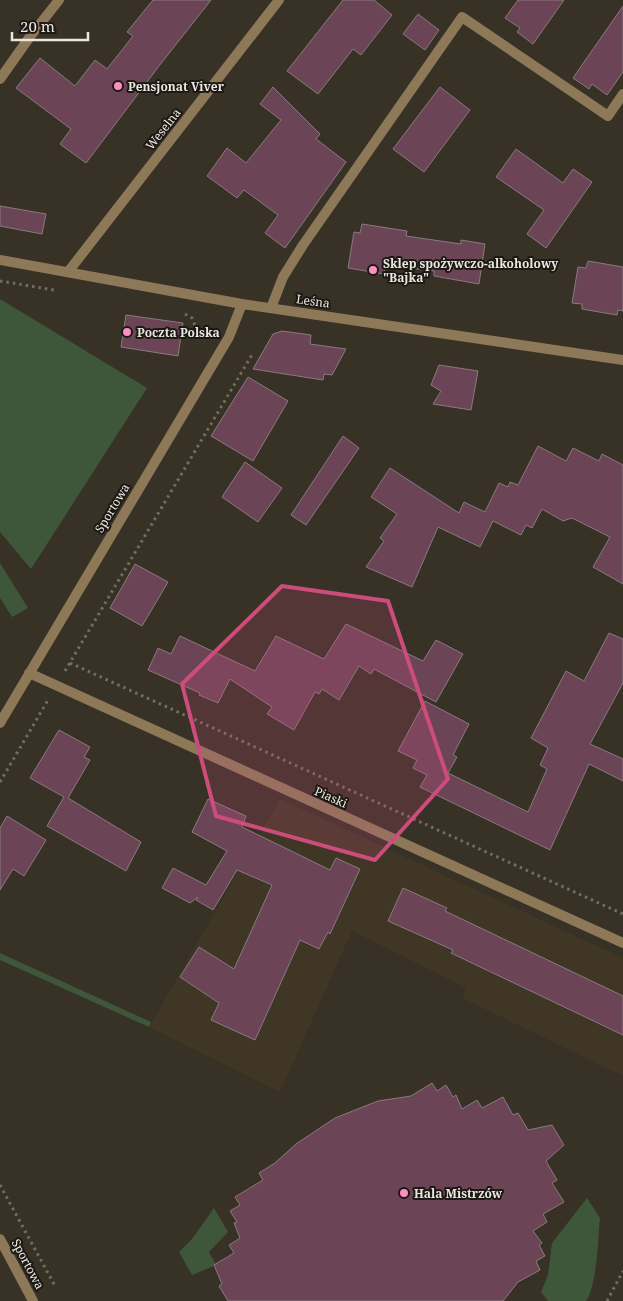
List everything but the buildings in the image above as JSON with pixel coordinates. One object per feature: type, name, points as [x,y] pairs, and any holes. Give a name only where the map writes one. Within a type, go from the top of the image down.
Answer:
[{"type":"street","points":[[0,79],[28,38],[59,0]]},
{"type":"street","name":"Weselna","points":[[68,272],[279,0]]},
{"type":"street","points":[[271,308],[283,277],[303,245],[462,17],[608,116],[623,94]]},
{"type":"street","name":"Leśna","points":[[0,260],[242,304],[623,360]]},
{"type":"street","name":"Sportowa","points":[[0,723],[229,337],[242,304]]},
{"type":"street","name":"Piaski","points":[[29,673],[623,942]]},
{"type":"street","name":"Sportowa","points":[[0,1239],[33,1301]]},
{"type":"path","points":[[180,312],[192,318],[198,332],[229,337]]},
{"type":"path","points":[[0,782],[253,353]]},
{"type":"path","points":[[70,664],[623,914]]},
{"type":"path","points":[[0,1185],[55,1286]]},
{"type":"path","points":[[607,1301],[623,1271]]},
{"type":"highlighted area","points":[[282,586],[388,601],[448,779],[375,860],[216,816],[182,684]]},
{"type":"shaded area","points":[[280,799],[623,958],[623,1076],[462,998],[466,988],[352,931],[280,1092],[149,1027]]},
{"type":"green space","points":[[0,299],[147,388],[31,569],[0,532]]},
{"type":"green space","points":[[0,563],[28,608],[12,617],[0,598]]},
{"type":"green space","points":[[0,953],[151,1022],[149,1027],[0,960]]},
{"type":"green space","points":[[587,1198],[600,1218],[593,1285],[590,1294],[586,1301],[548,1301],[541,1292],[548,1275],[552,1243]]},
{"type":"green space","points":[[214,1208],[228,1232],[209,1252],[216,1265],[192,1275],[179,1252],[192,1239]]},
{"type":"place","name":"Pensjonat Viver","points":[[118,86]]},
{"type":"place","name":"Sklep spożywczo-alkoholowy \"Bajka\"","points":[[373,270]]},
{"type":"place","name":"Poczta Polska","points":[[127,332]]},
{"type":"place","name":"Hala Mistrzów","points":[[404,1193]]}]
